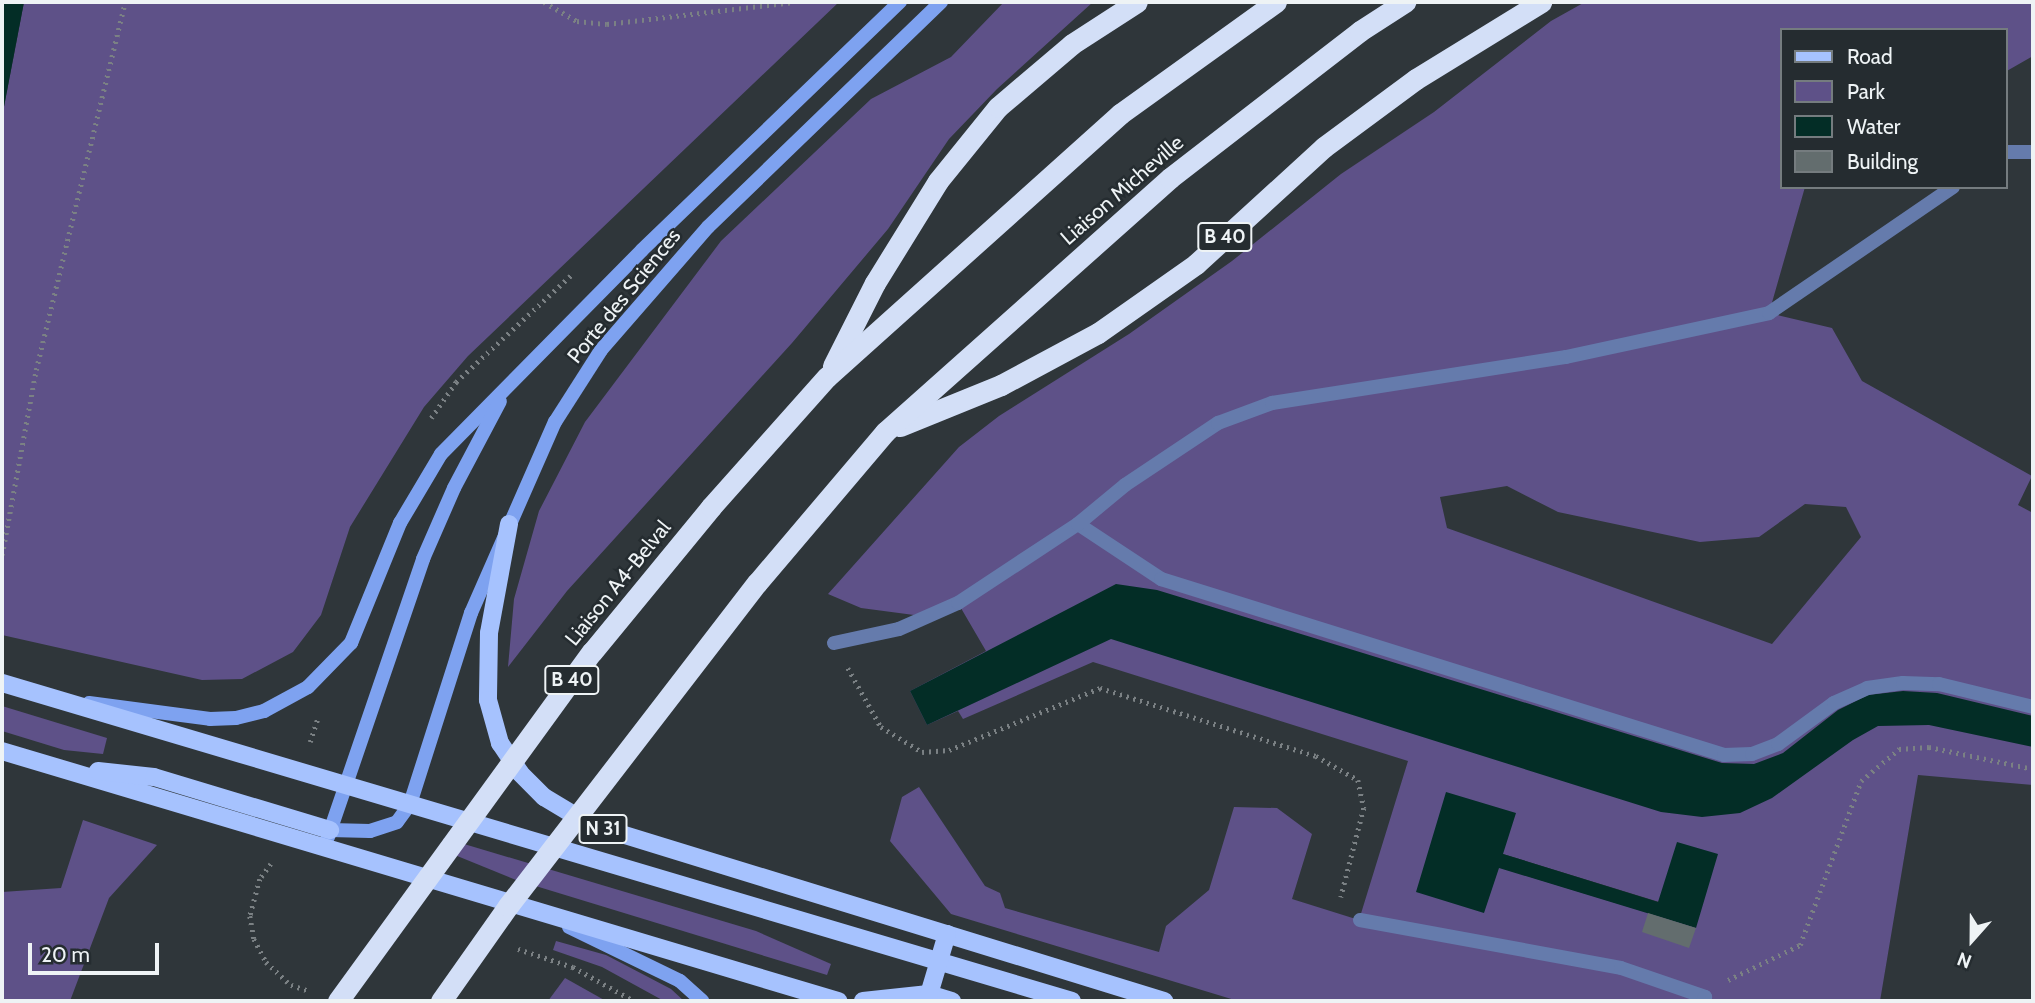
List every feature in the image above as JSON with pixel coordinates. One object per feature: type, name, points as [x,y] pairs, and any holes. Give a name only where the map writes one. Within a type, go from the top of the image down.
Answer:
[{"type":"highway","name":"B 40","points":[[827,377],[875,283],[938,181],[998,107],[1072,44],[1137,2]]},
{"type":"highway","name":"B 40","points":[[827,377],[1120,114],[1276,2]]},
{"type":"highway","name":"Liaison Micheville","points":[[885,432],[1170,178],[1360,31],[1405,2]]},
{"type":"highway","name":"B 40","points":[[441,1001],[508,906],[748,593],[885,432],[1002,385],[1098,333],[1196,264],[1324,147],[1416,79],[1541,2]]},
{"type":"highway","name":"Liaison A4-Belval","points":[[338,1001],[592,652],[711,507],[827,377]]},
{"type":"main road","name":"Porte des Sciences","points":[[53,698],[210,719],[236,718],[264,711],[308,687],[351,643],[400,523],[441,454],[642,250],[900,2]]},
{"type":"main road","name":"Porte des Sciences","points":[[410,804],[471,613],[555,422],[601,350],[708,227],[942,2]]},
{"type":"main road","name":"Porte des Sciences","points":[[324,848],[424,559],[454,488],[508,387]]},
{"type":"main road","name":"N 31","points":[[509,524],[489,634],[488,700],[500,743],[520,773],[544,797],[589,824],[1164,1001]]},
{"type":"main road","name":"N 31","points":[[2,683],[1072,1001]]},
{"type":"main road","points":[[2,751],[838,1001]]},
{"type":"main road","points":[[60,768],[154,777],[330,830],[370,831],[397,822],[410,804]]},
{"type":"main road","points":[[540,912],[680,981],[702,1001]]},
{"type":"main road","points":[[928,998],[947,934]]},
{"type":"main road","points":[[863,1001],[928,998],[952,1001]]},
{"type":"lane","points":[[2007,152],[2033,152]]},
{"type":"lane","points":[[834,643],[899,629],[958,603],[1077,524],[1125,485],[1218,423],[1272,402],[1566,358],[1769,313],[1950,189]]},
{"type":"lane","points":[[1077,524],[1161,579],[1724,755],[1752,754],[1778,744],[1834,703],[1867,688],[1903,683],[1939,684],[2033,707]]},
{"type":"lane","points":[[1360,920],[1621,968],[1705,997],[1703,1001]]},
{"type":"path","points":[[2,555],[36,370],[125,2]]},
{"type":"path","points":[[544,2],[577,21],[607,24],[794,2]]},
{"type":"path","points":[[834,643],[881,727],[922,752],[949,750],[1100,688],[1316,756],[1358,780],[1364,808],[1340,893],[1344,911],[1360,920]]},
{"type":"path","points":[[1732,978],[1800,945],[1861,781],[1899,748],[1929,747],[2033,769]]},
{"type":"path","points":[[271,865],[260,879],[250,916],[254,939],[266,962],[292,985],[316,993]]},
{"type":"green space","points":[[24,2],[839,2],[468,356],[424,407],[350,527],[321,615],[293,652],[242,679],[202,680],[2,635],[2,117]]},
{"type":"green space","points":[[1004,2],[1093,2],[997,89],[949,139],[888,229],[792,343],[567,591],[508,667],[514,599],[539,511],[585,422],[721,241],[871,99],[951,57]]},
{"type":"green space","points":[[1585,2],[2033,2],[2033,56],[2007,71],[2007,28],[1780,28],[1780,189],[1804,189],[1769,313],[1832,328],[1862,381],[2032,476],[2018,505],[2033,513],[2033,785],[1918,775],[1880,1001],[1238,1001],[951,914],[890,841],[902,797],[919,787],[985,886],[1000,893],[1005,908],[1159,952],[1166,926],[1209,890],[1234,807],[1277,808],[1312,834],[1292,899],[1359,920],[1408,761],[1093,662],[963,719],[958,711],[927,725],[910,691],[986,651],[958,603],[914,615],[861,608],[828,594],[959,447],[999,416],[1129,334],[1232,261],[1341,174],[1434,112],[1551,21]],"holes":[[[1507,486],[1558,512],[1700,542],[1759,537],[1805,504],[1846,507],[1861,537],[1772,644],[1447,528],[1440,497]],[[1503,854],[1659,902],[1695,927],[1498,867]]]},
{"type":"green space","points":[[2,706],[107,738],[103,754],[64,750],[2,731]]},
{"type":"green space","points":[[83,820],[157,845],[109,898],[70,1001],[2,1001],[2,892],[61,888]]},
{"type":"green space","points":[[444,838],[756,931],[831,964],[827,975],[516,880],[440,849]]},
{"type":"green space","points":[[556,941],[606,955],[671,989],[684,1001],[664,1001],[602,967],[553,950]]},
{"type":"green space","points":[[565,978],[606,1001],[548,1001]]},
{"type":"water","points":[[2,2],[24,2],[2,117]]},
{"type":"water","points":[[1116,584],[1157,590],[1722,763],[1754,764],[1783,753],[1838,710],[1868,695],[1903,691],[1937,693],[2033,716],[2033,747],[1929,725],[1878,726],[1853,740],[1772,798],[1740,813],[1702,817],[1661,812],[1111,639],[927,725],[910,691]]},
{"type":"water","points":[[1446,792],[1516,813],[1503,854],[1658,902],[1677,842],[1718,854],[1696,928],[1499,868],[1484,913],[1416,892]]},
{"type":"building","points":[[1648,913],[1696,928],[1689,948],[1642,932]]}]
